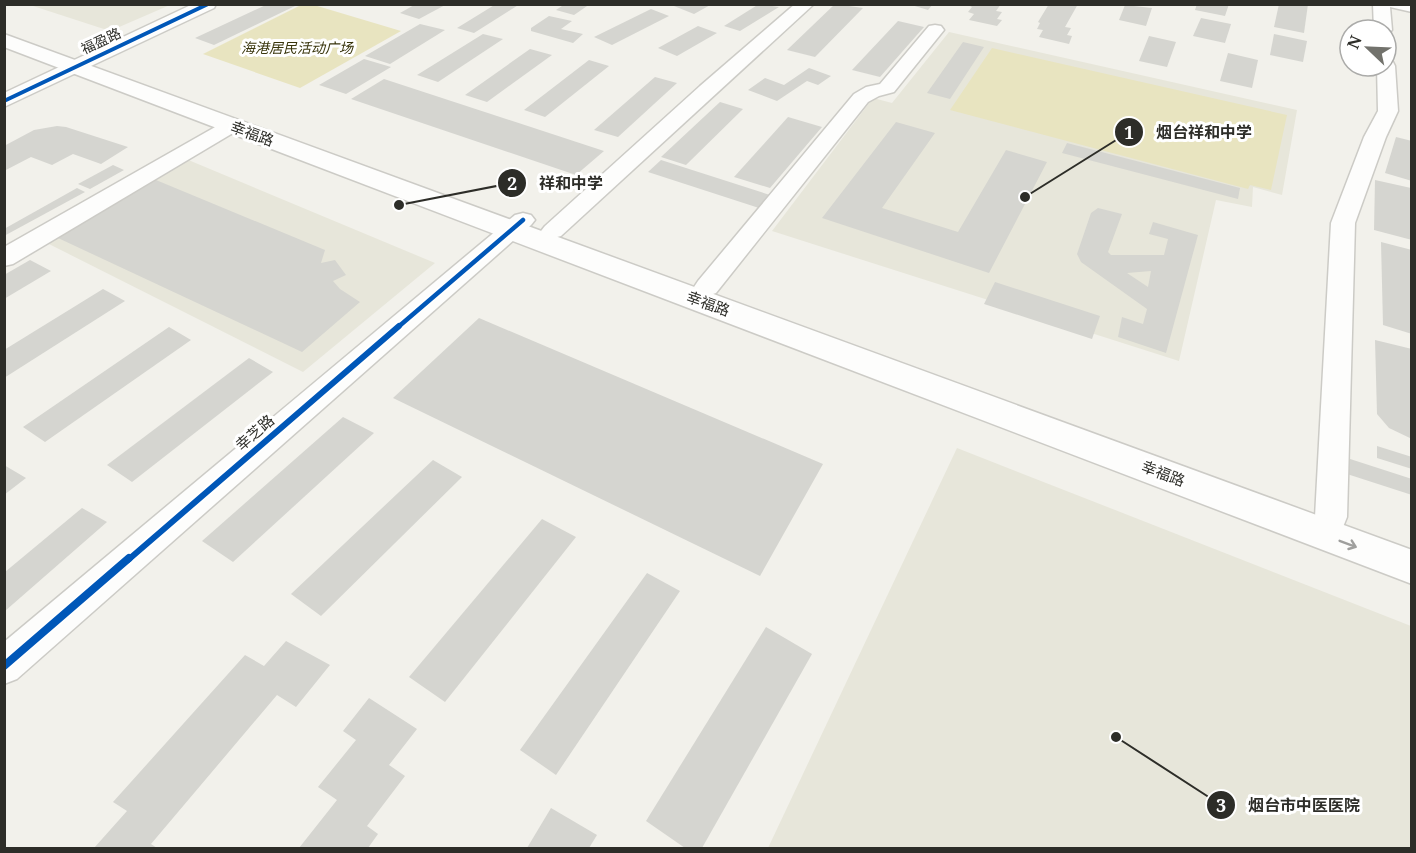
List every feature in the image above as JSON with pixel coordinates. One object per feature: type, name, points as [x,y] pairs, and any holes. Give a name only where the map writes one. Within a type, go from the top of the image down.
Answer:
[{"type":"main road","name":"幸福路","points":[[4,27],[82,64],[231,126],[517,225],[553,231],[1412,547]]},
{"type":"main road","name":"幸福路","points":[[4,40],[82,64],[517,225],[931,386],[1412,567]]},
{"type":"street","name":"福盈路","points":[[4,101],[208,4]]},
{"type":"street","points":[[553,231],[707,90],[806,4]]},
{"type":"street","points":[[1396,4],[1412,8]]},
{"type":"street","points":[[707,287],[861,98],[873,91],[887,88],[935,30]]},
{"type":"street","points":[[1331,517],[1343,223],[1375,137],[1388,111],[1387,78]]},
{"type":"street","points":[[4,258],[231,126]]},
{"type":"street","name":"幸芝路","points":[[4,666],[517,225]]},
{"type":"shaded area","points":[[30,5],[170,5],[110,31]]},
{"type":"shaded area","points":[[949,32],[1297,110],[1282,195],[1253,187],[1252,207],[1216,200],[1179,361],[772,231],[873,98],[892,103]]},
{"type":"shaded area","points":[[186,159],[435,263],[303,372],[43,241]]},
{"type":"shaded area","points":[[957,448],[1411,626],[1411,848],[768,848]]},
{"type":"green space","name":"海港居民活动广场","points":[[303,4],[314,5],[401,31],[300,88],[203,54]]},
{"type":"green space","points":[[992,48],[1287,115],[1271,190],[1250,185],[1248,189],[950,110]]},
{"type":"building","points":[[268,4],[295,6],[214,45],[195,38]]},
{"type":"building","points":[[416,4],[447,4],[419,19],[400,13]]},
{"type":"building","points":[[496,4],[520,4],[474,33],[457,28]]},
{"type":"building","points":[[565,4],[590,4],[574,15],[556,10]]},
{"type":"building","points":[[676,4],[712,4],[694,14],[674,6]]},
{"type":"building","points":[[759,4],[779,7],[740,31],[724,26]]},
{"type":"building","points":[[835,4],[863,8],[815,57],[787,50]]},
{"type":"building","points":[[908,4],[933,4],[928,10]]},
{"type":"building","points":[[971,4],[1001,4],[996,11],[1002,12],[997,19],[1002,20],[997,26],[969,20],[974,14],[968,12],[972,7]]},
{"type":"building","points":[[1049,4],[1078,4],[1065,27],[1071,28],[1067,35],[1072,36],[1069,44],[1039,37],[1043,30],[1037,29],[1040,23],[1038,22]]},
{"type":"building","points":[[1197,4],[1229,4],[1225,16],[1195,10]]},
{"type":"building","points":[[1279,4],[1308,4],[1304,33],[1274,27]]},
{"type":"building","points":[[1125,5],[1152,8],[1146,26],[1119,20]]},
{"type":"building","points":[[651,9],[669,16],[612,45],[594,37]]},
{"type":"building","points":[[549,16],[572,21],[561,29],[583,34],[573,43],[531,31],[531,28]]},
{"type":"building","points":[[1201,18],[1231,24],[1225,43],[1193,36]]},
{"type":"building","points":[[898,21],[924,27],[880,77],[852,70]]},
{"type":"building","points":[[420,24],[445,30],[390,64],[365,56]]},
{"type":"building","points":[[698,26],[717,33],[677,56],[658,48]]},
{"type":"building","points":[[483,34],[503,39],[438,82],[417,75]]},
{"type":"building","points":[[1274,34],[1307,41],[1303,62],[1270,55]]},
{"type":"building","points":[[1149,36],[1176,42],[1167,67],[1139,61]]},
{"type":"building","points":[[963,42],[984,47],[950,99],[927,93]]},
{"type":"building","points":[[530,49],[552,55],[487,102],[465,95]]},
{"type":"building","points":[[1228,53],[1258,60],[1252,88],[1220,81]]},
{"type":"building","points":[[364,59],[391,67],[346,94],[319,85]]},
{"type":"building","points":[[589,60],[609,66],[545,117],[524,110]]},
{"type":"building","points":[[809,68],[831,76],[818,85],[807,81],[777,101],[748,90],[765,78],[784,85]]},
{"type":"building","points":[[655,77],[677,83],[618,137],[594,130]]},
{"type":"building","points":[[384,79],[604,151],[576,175],[351,99]]},
{"type":"building","points":[[720,102],[743,109],[686,165],[661,157]]},
{"type":"building","points":[[788,117],[822,127],[770,188],[734,177]]},
{"type":"building","points":[[896,122],[935,133],[882,208],[958,232],[1006,150],[1047,162],[989,273],[822,218]]},
{"type":"building","points":[[57,126],[128,147],[101,164],[73,154],[52,165],[31,157],[4,171],[4,146],[34,130]]},
{"type":"building","points":[[1396,137],[1412,141],[1412,181],[1385,173]]},
{"type":"building","points":[[1067,143],[1240,188],[1238,199],[1062,153]]},
{"type":"building","points":[[661,160],[770,195],[759,208],[648,172]]},
{"type":"building","points":[[113,165],[124,170],[90,189],[78,184]]},
{"type":"building","points":[[156,180],[325,250],[321,263],[335,260],[346,275],[333,281],[340,289],[360,302],[302,352],[58,238]]},
{"type":"building","points":[[1375,180],[1411,188],[1412,240],[1374,230]]},
{"type":"building","points":[[77,188],[85,192],[4,236],[4,229]]},
{"type":"building","points":[[1098,208],[1122,214],[1108,252],[1111,255],[1164,255],[1168,239],[1149,234],[1153,222],[1198,235],[1166,353],[1118,337],[1122,317],[1143,324],[1147,309],[1081,262],[1077,254],[1091,213]],"holes":[[[1151,271],[1148,287],[1127,273]]]},
{"type":"building","points":[[1381,242],[1412,250],[1412,334],[1383,325]]},
{"type":"building","points":[[30,260],[51,271],[4,299],[4,275]]},
{"type":"building","points":[[995,282],[1100,316],[1092,339],[984,304]]},
{"type":"building","points":[[103,289],[125,301],[4,378],[4,350]]},
{"type":"building","points":[[479,318],[823,464],[760,576],[393,398]]},
{"type":"building","points":[[169,327],[191,340],[45,442],[23,427]]},
{"type":"building","points":[[1375,340],[1412,349],[1412,439],[1389,428],[1377,414]]},
{"type":"building","points":[[249,358],[273,372],[132,482],[107,465]]},
{"type":"building","points":[[343,417],[374,433],[233,562],[202,541]]},
{"type":"building","points":[[1377,446],[1412,457],[1412,469],[1377,458]]},
{"type":"building","points":[[1347,458],[1412,479],[1412,495],[1347,474]]},
{"type":"building","points":[[433,460],[462,477],[321,616],[291,594]]},
{"type":"building","points":[[4,465],[26,478],[4,495]]},
{"type":"building","points":[[82,508],[107,522],[5,611],[5,572]]},
{"type":"building","points":[[542,519],[576,537],[445,702],[409,677]]},
{"type":"building","points":[[647,573],[680,591],[556,775],[520,750]]},
{"type":"building","points":[[766,627],[812,654],[702,848],[685,848],[646,821]]},
{"type":"building","points":[[286,641],[330,665],[296,707],[277,695],[151,844],[157,848],[94,848],[127,811],[113,802],[245,655],[264,666]]},
{"type":"building","points":[[369,698],[417,729],[389,765],[405,776],[367,826],[378,834],[368,848],[299,848],[337,800],[318,787],[356,740],[343,731]]},
{"type":"building","points":[[551,808],[597,835],[589,848],[527,848]]},
{"type":"cycle path","points":[[4,101],[208,4]]},
{"type":"cycle path","points":[[4,666],[523,220]]},
{"type":"place","name":"烟台祥和中学","points":[[1025,197]]},
{"type":"place","name":"祥和中学","points":[[399,205]]},
{"type":"place","name":"烟台市中医医院","points":[[1116,737]]}]
